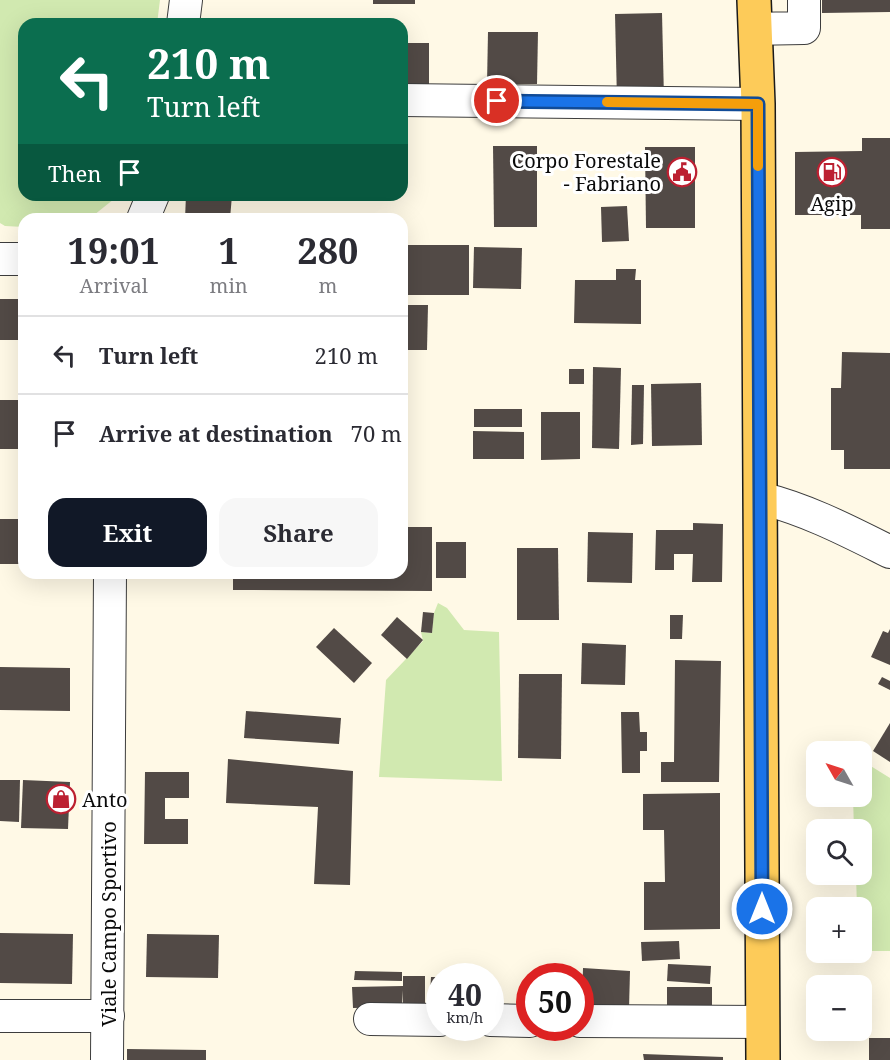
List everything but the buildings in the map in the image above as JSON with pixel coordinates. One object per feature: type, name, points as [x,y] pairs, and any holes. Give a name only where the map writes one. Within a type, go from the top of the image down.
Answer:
[{"type":"main road","points":[[754,15],[758,104],[763,1060]]},
{"type":"street","points":[[184,18],[186,0]]},
{"type":"street","points":[[754,15],[804,28],[804,0]]},
{"type":"street","points":[[408,100],[758,104]]},
{"type":"street","points":[[0,259],[18,259]]},
{"type":"street","points":[[760,498],[783,503],[825,520],[890,552]]},
{"type":"street","name":"Viale Campo Sportivo","points":[[107,1060],[110,579]]},
{"type":"street","points":[[0,1016],[108,1016]]},
{"type":"street","points":[[370,1019],[426,1020]]},
{"type":"street","points":[[594,1021],[763,1022]]},
{"type":"green space","points":[[0,0],[160,0],[158,18],[18,18],[18,201],[112,201],[96,213],[18,213],[18,227],[5,226],[0,223]]},
{"type":"green space","points":[[438,603],[447,608],[464,630],[499,632],[502,781],[379,777],[386,680],[423,641],[421,632],[432,633],[434,613]]},
{"type":"green space","points":[[872,767],[890,778],[890,951],[872,951],[872,897],[857,897],[856,885],[872,885],[872,819],[854,819],[853,807],[872,807]]},
{"type":"slow traffic","points":[[607,102],[758,104],[758,166]]},
{"type":"place","name":"Corpo Forestale - Fabriano","points":[[682,172]]},
{"type":"place","name":"Agip","points":[[832,172]]},
{"type":"place","name":"Anto","points":[[61,799]]},
{"type":"route","points":[[497,101],[758,104],[762,909]]}]
